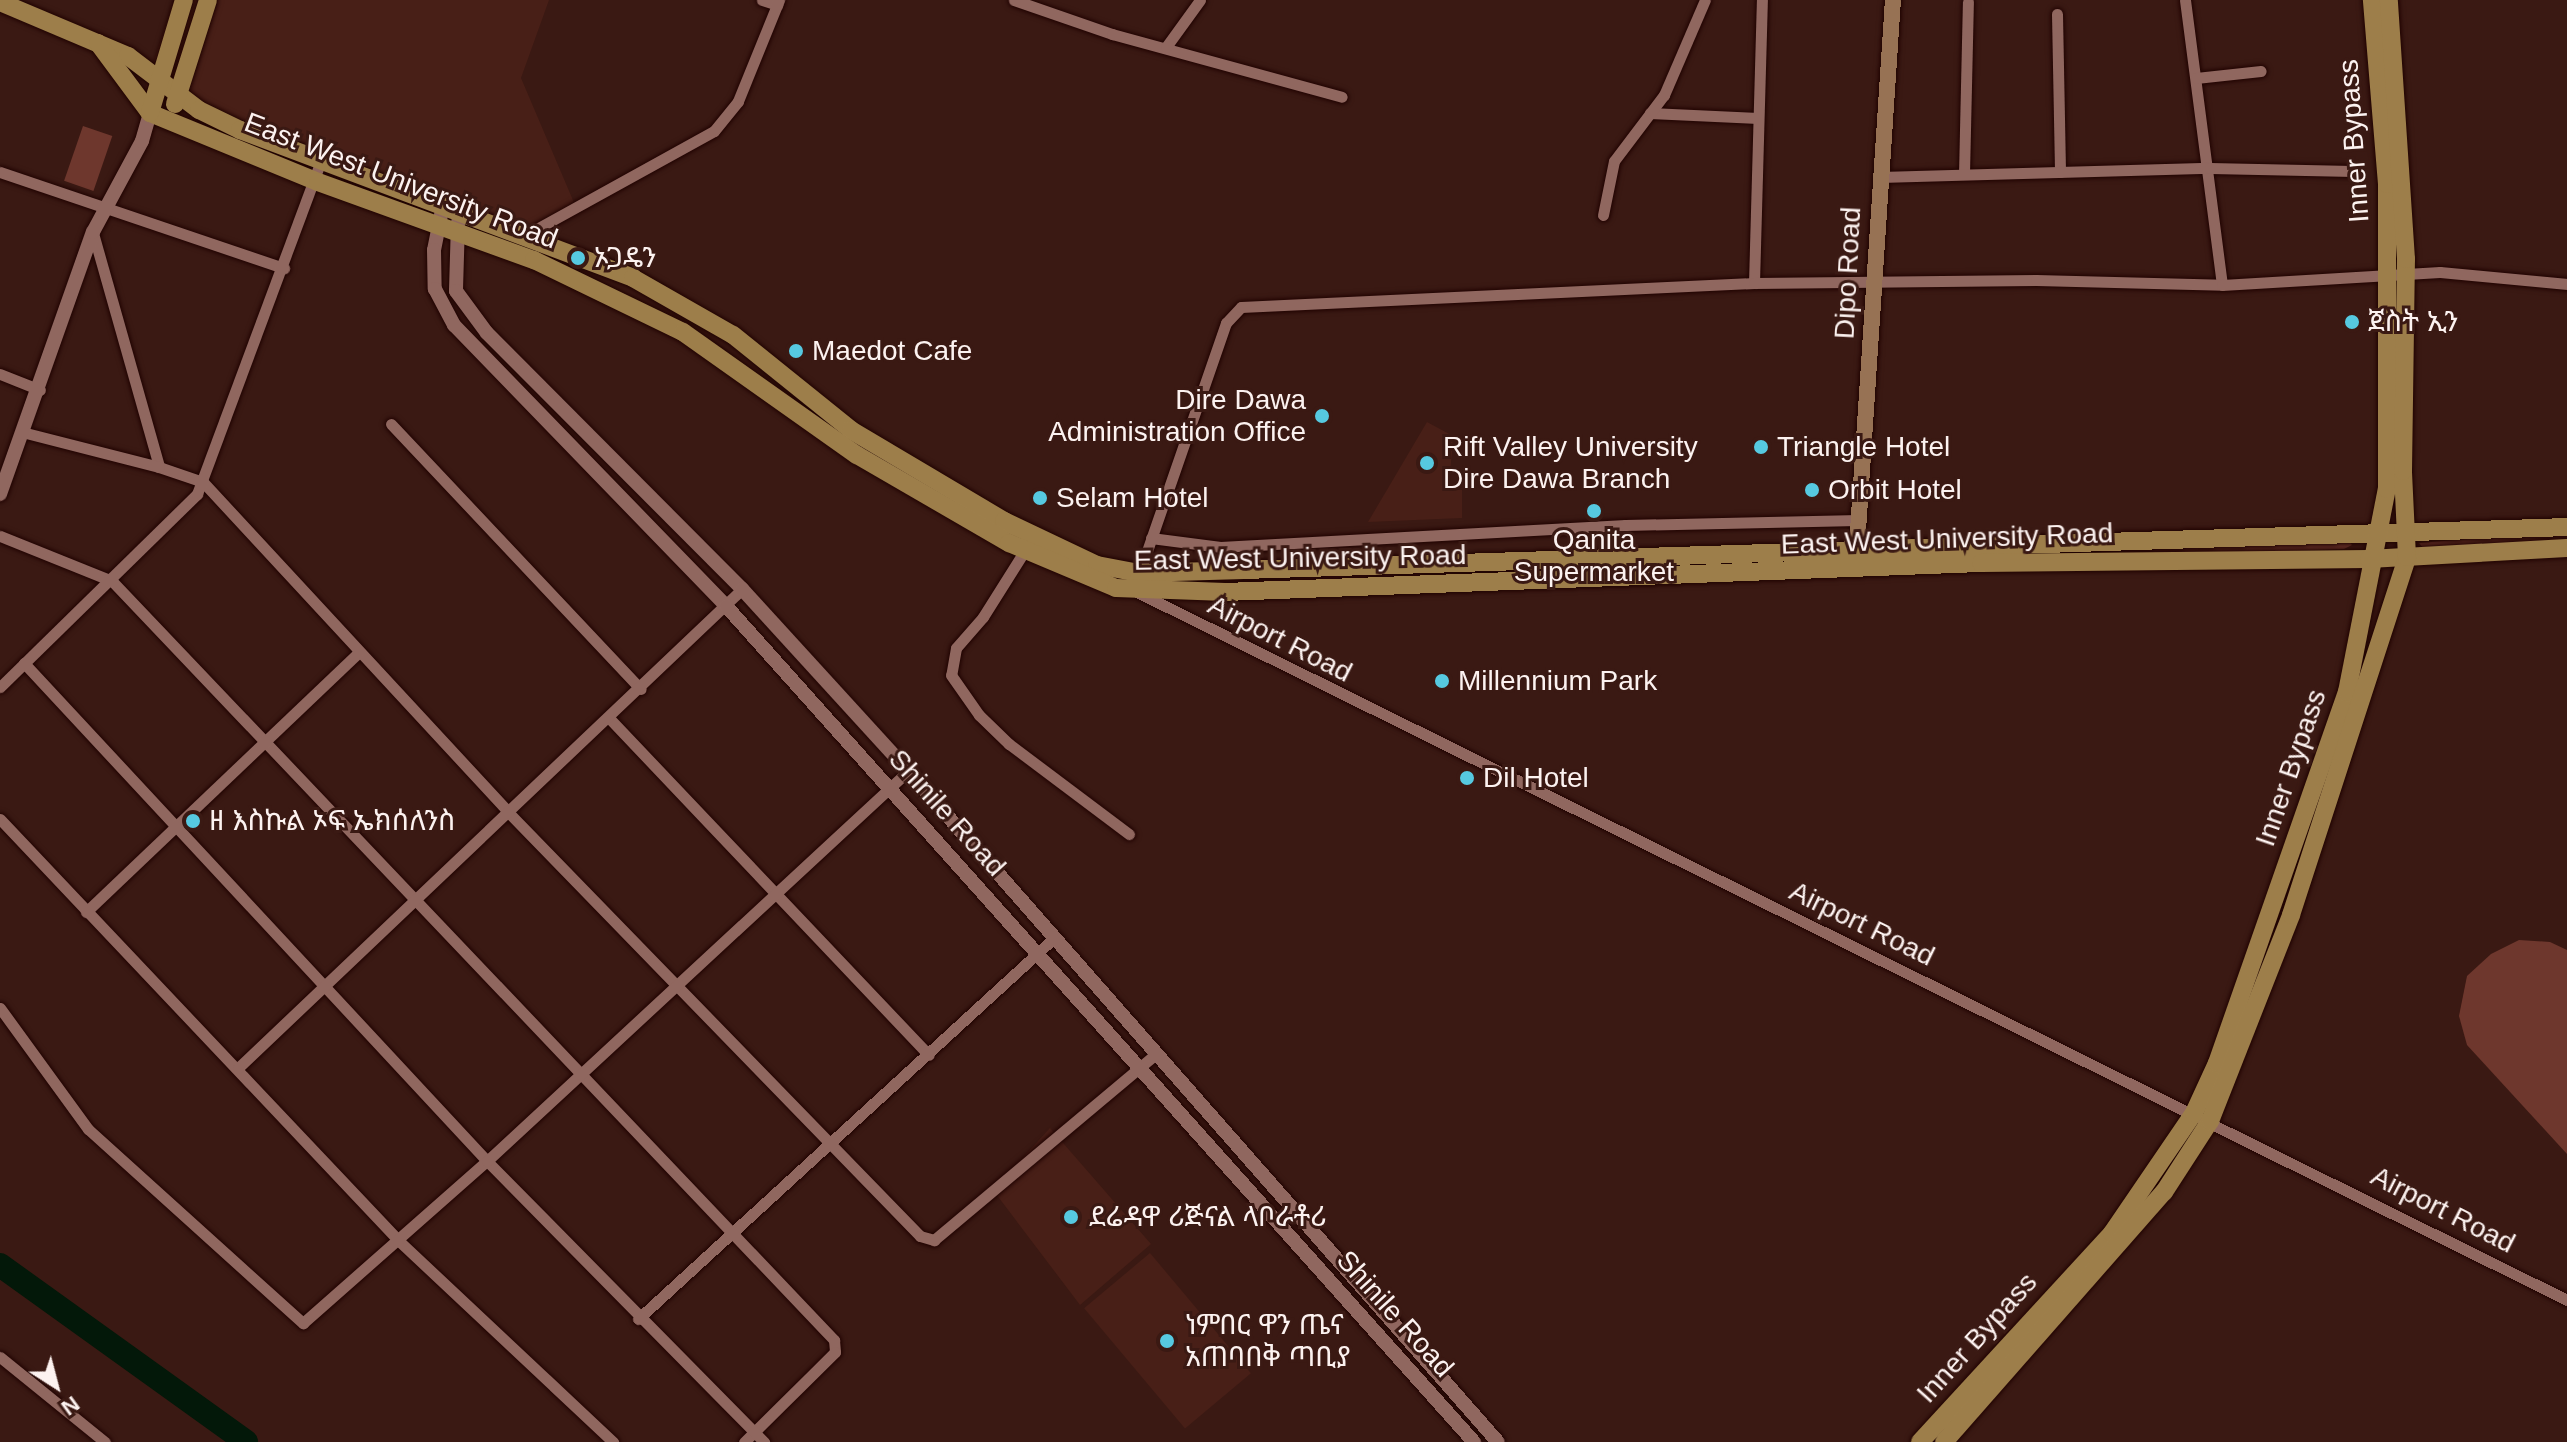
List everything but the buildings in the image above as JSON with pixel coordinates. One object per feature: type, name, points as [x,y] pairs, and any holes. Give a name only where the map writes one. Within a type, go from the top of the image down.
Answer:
[{"type":"main road","points":[[158,117],[162,79],[184,0]]},
{"type":"main road","points":[[158,117],[179,96],[208,0]]},
{"type":"main road","name":"Dipo Road","points":[[1856,569],[1893,0]]},
{"type":"main road","name":"Inner Bypass","points":[[1920,1442],[2112,1233],[2202,1117],[2347,692],[2371,587],[2369,559],[2387,489],[2397,276],[2372,0]]},
{"type":"main road","name":"Inner Bypass","points":[[1944,1442],[2164,1192],[2202,1117],[2291,915],[2407,557],[2389,0]]},
{"type":"main road","name":"East West University Road","points":[[0,2],[96,39],[162,79],[179,96],[319,173],[443,205],[633,278],[733,335],[851,430],[1030,544]]},
{"type":"main road","points":[[96,39],[158,117]]},
{"type":"main road","name":"East West University Road","points":[[158,117],[319,173],[446,228],[509,251],[660,320],[844,447],[1030,544],[1137,582],[1691,576],[1856,569],[2369,559],[2567,548]]},
{"type":"main road","points":[[660,320],[671,300]]},
{"type":"main road","name":"East West University Road","points":[[1137,582],[1690,554],[2567,527]]},
{"type":"main road","points":[[1690,554],[1691,576]]},
{"type":"street","points":[[509,251],[524,234],[714,131],[738,101],[778,2],[762,0]]},
{"type":"street","points":[[1014,0],[1112,34],[1342,97]]},
{"type":"street","points":[[1166,47],[1200,0]]},
{"type":"street","points":[[1603,215],[1614,161],[1650,113],[1688,49],[1705,0]]},
{"type":"street","points":[[1754,283],[1762,0]]},
{"type":"street","points":[[2185,0],[2210,168],[2222,285]]},
{"type":"street","points":[[1964,174],[1968,2]]},
{"type":"street","points":[[2057,14],[2060,172]]},
{"type":"street","points":[[2196,78],[2261,71]]},
{"type":"street","points":[[1650,113],[1758,118]]},
{"type":"street","points":[[0,494],[40,390],[93,232],[158,117]]},
{"type":"street","points":[[1880,177],[2210,168],[2353,171]]},
{"type":"street","points":[[0,172],[284,268]]},
{"type":"street","points":[[0,687],[179,515],[203,482],[319,173]]},
{"type":"street","name":"Shinile Road","points":[[443,205],[456,291],[487,333],[742,589],[908,771],[1498,1442]]},
{"type":"street","name":"Shinile Road","points":[[461,212],[446,228],[434,272],[440,307],[478,352],[726,606],[1474,1442]]},
{"type":"street","points":[[93,232],[159,467]]},
{"type":"street","points":[[1137,582],[1226,323],[1241,307],[1754,283],[2036,280],[2222,285],[2440,272],[2567,284]]},
{"type":"street","points":[[0,374],[40,390]]},
{"type":"street","points":[[391,424],[641,689]]},
{"type":"street","points":[[22,432],[159,467],[203,482],[509,813],[931,1241],[1157,1053]]},
{"type":"street","points":[[1151,538],[1220,547],[1625,525],[1858,520]]},
{"type":"street","points":[[0,536],[112,581],[736,1233],[836,1346],[744,1442]]},
{"type":"street","points":[[1030,544],[983,617],[956,648],[951,675],[979,715],[1009,744],[1129,834]]},
{"type":"street","name":"Airport Road","points":[[1137,582],[2567,1300]]},
{"type":"street","points":[[238,1068],[610,719],[742,589]]},
{"type":"street","points":[[86,912],[359,652]]},
{"type":"street","points":[[24,663],[487,1161],[638,1319],[764,1442]]},
{"type":"street","points":[[610,719],[929,1055]]},
{"type":"street","points":[[0,1008],[88,1129],[296,1321],[309,1321],[487,1161],[908,771]]},
{"type":"street","points":[[0,819],[399,1241],[613,1442]]},
{"type":"street","points":[[638,1319],[736,1233],[1055,937]]},
{"type":"street","points":[[0,1357],[105,1442]]},
{"type":"shaded area","points":[[174,0],[549,0],[521,78],[578,212],[530,238],[144,91]]},
{"type":"shaded area","points":[[83,126],[112,136],[93,191],[64,181]]},
{"type":"shaded area","name":"Rift Valley University Dire Dawa Branch","points":[[1427,422],[1453,436],[1449,489],[1462,490],[1462,518],[1368,522]]},
{"type":"shaded area","points":[[2567,531],[2567,540],[2423,548],[2419,543]]},
{"type":"shaded area","points":[[2349,541],[2352,545],[2344,549],[1886,565],[1874,558]]},
{"type":"shaded area","points":[[1662,563],[1669,569],[1237,583],[1368,573]]},
{"type":"shaded area","points":[[2519,940],[2550,942],[2567,950],[2567,1154],[2467,1045],[2459,1016],[2467,976],[2491,954]]},
{"type":"shaded area","name":"ደሬዳዋ ሪጅናል ላቦራቶሪ","points":[[1050,1128],[1151,1244],[1080,1305],[993,1190]]},
{"type":"shaded area","name":"ነምበር ዋን ጤና አጠባበቅ ጣቢያ","points":[[1150,1253],[1251,1373],[1185,1429],[1084,1308]]},
{"type":"waterway","points":[[0,1265],[246,1442]]},
{"type":"place","name":"ኦጋዴን","points":[[578,258]]},
{"type":"place","name":"ጀስት ኢን","points":[[2352,322]]},
{"type":"place","name":"Maedot Cafe","points":[[796,351]]},
{"type":"place","name":"Dire Dawa Administration Office","points":[[1322,416]]},
{"type":"place","name":"Triangle Hotel","points":[[1761,447]]},
{"type":"place","name":"Rift Valley University Dire Dawa Branch","points":[[1427,463]]},
{"type":"place","name":"Orbit Hotel","points":[[1812,490]]},
{"type":"place","name":"Selam Hotel","points":[[1040,498]]},
{"type":"place","name":"Qanita Supermarket","points":[[1594,511]]},
{"type":"place","name":"Millennium Park","points":[[1442,681]]},
{"type":"place","name":"Dil Hotel","points":[[1467,778]]},
{"type":"place","name":"ዘ እስኩል ኦፍ ኤክሰለንስ","points":[[193,821]]},
{"type":"place","name":"ደሬዳዋ ሪጅናል ላቦራቶሪ","points":[[1071,1217]]},
{"type":"place","name":"ነምበር ዋን ጤና አጠባበቅ ጣቢያ","points":[[1167,1341]]}]
